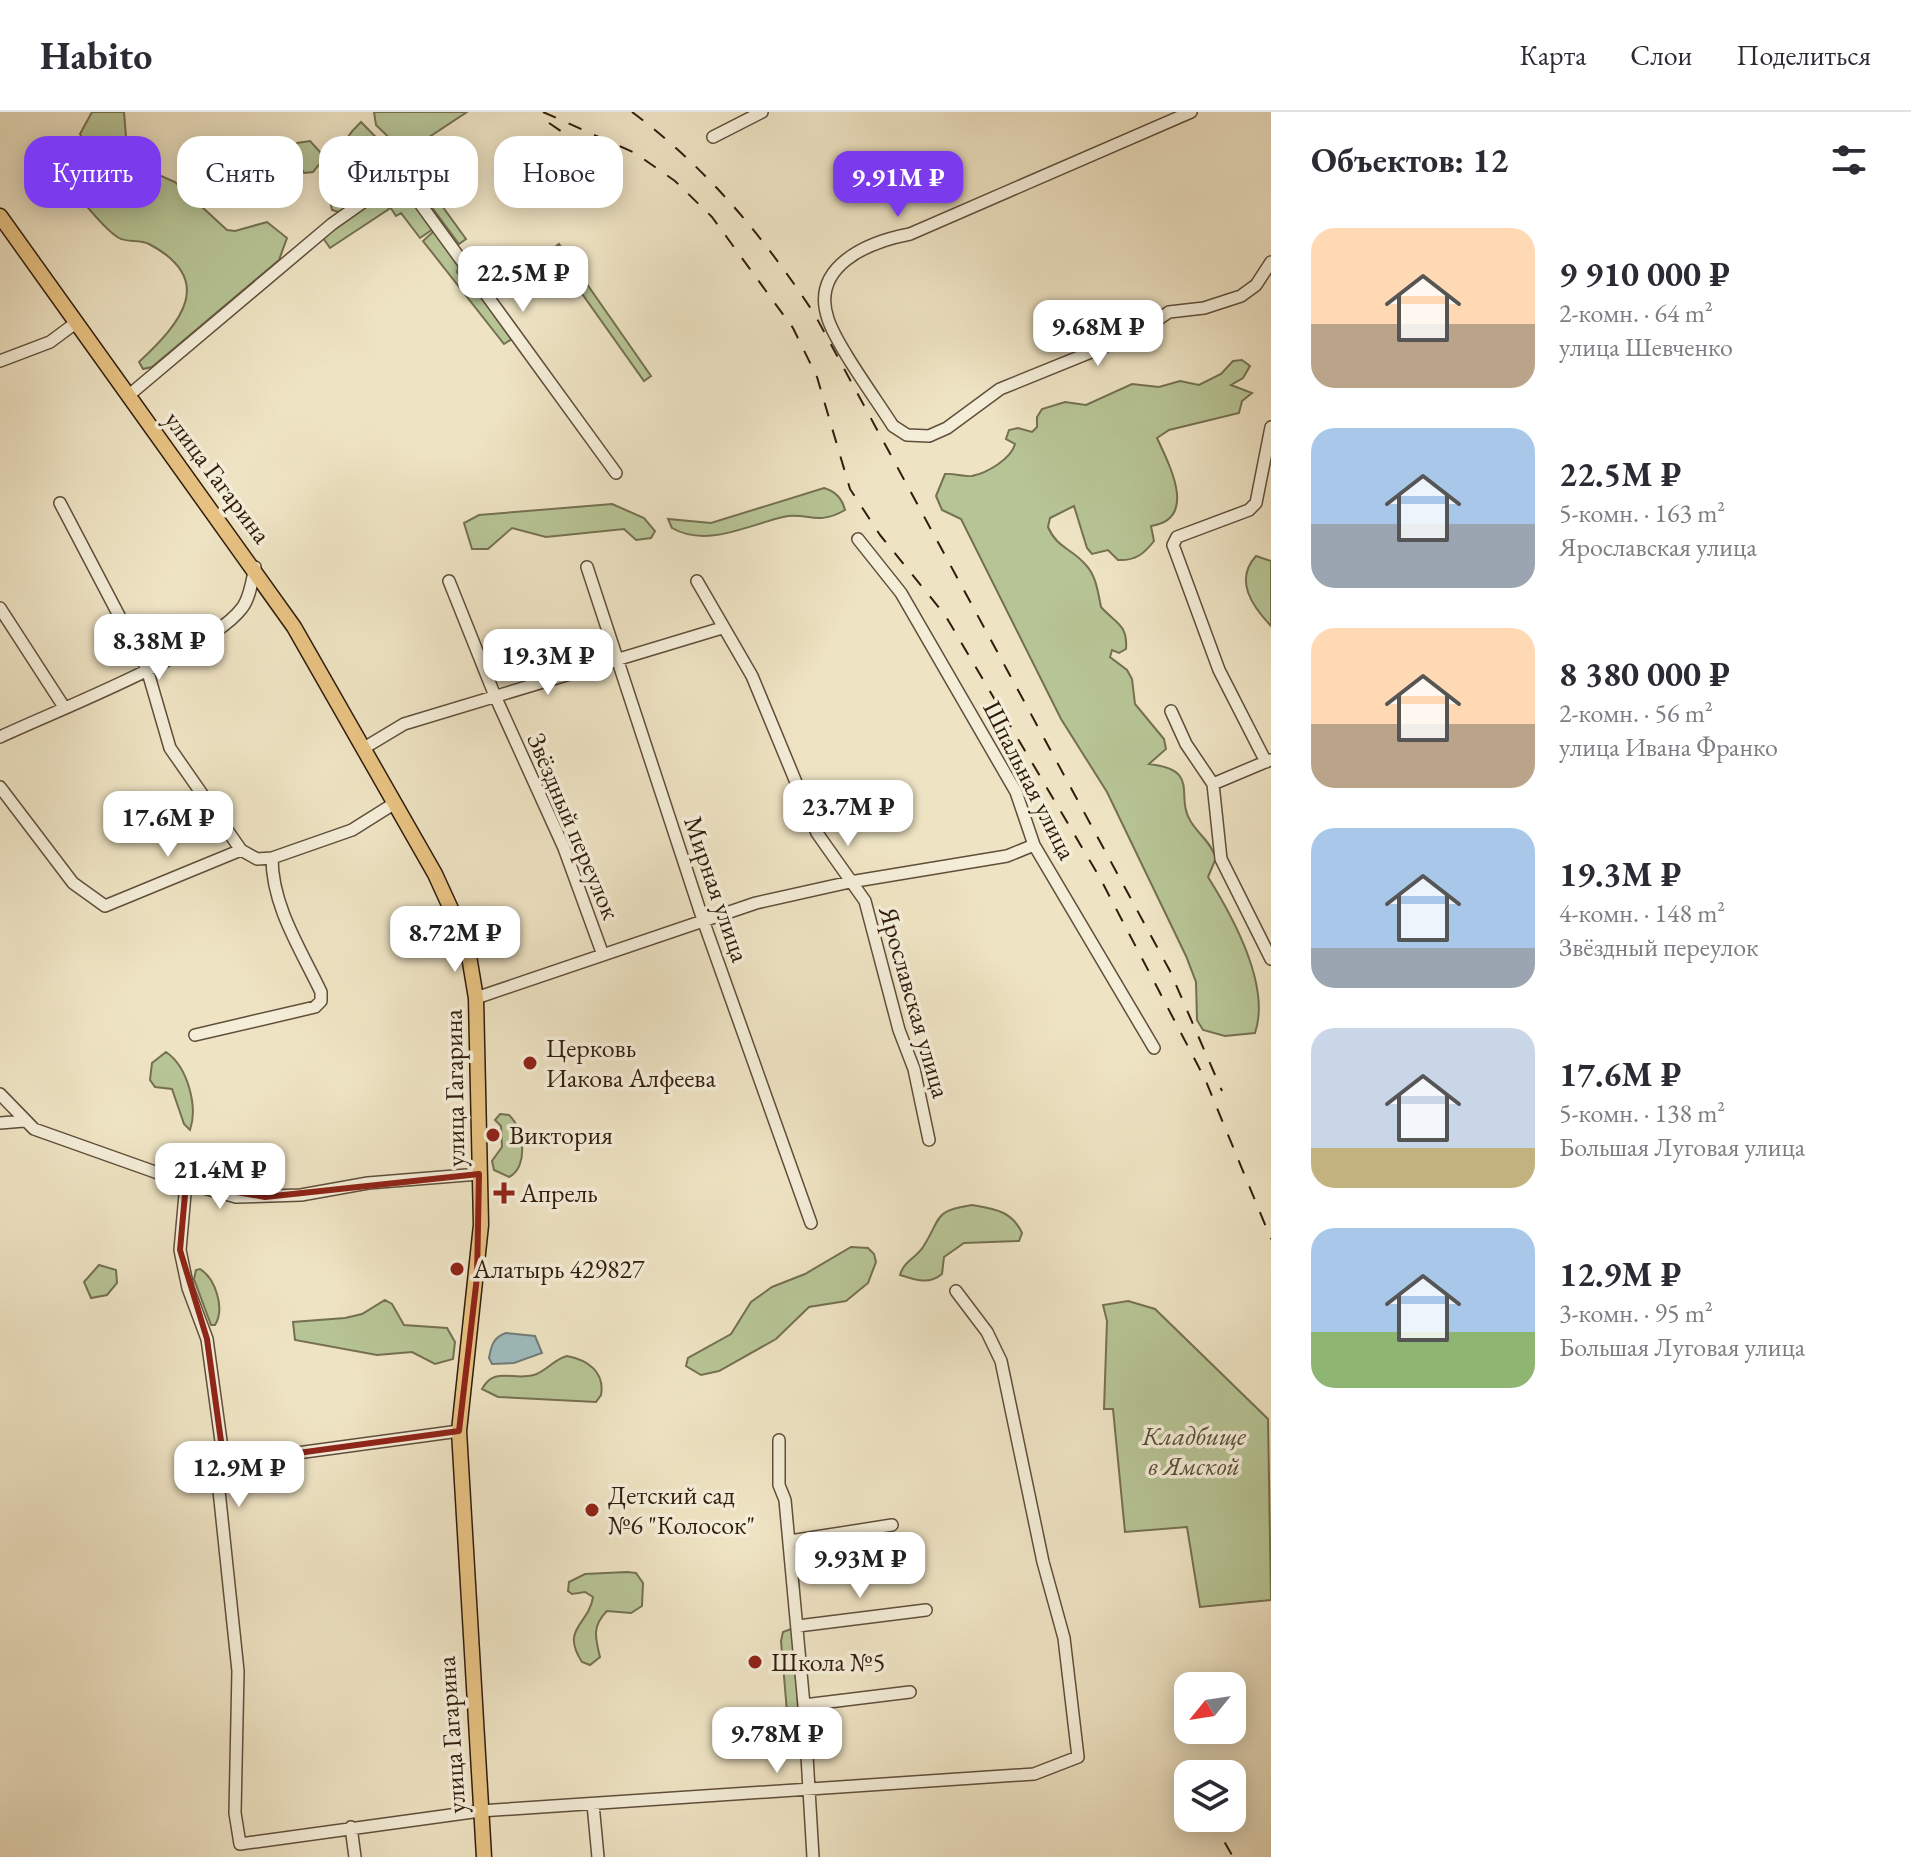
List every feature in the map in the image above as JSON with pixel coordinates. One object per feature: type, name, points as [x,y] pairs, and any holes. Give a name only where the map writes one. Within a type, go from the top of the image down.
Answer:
[{"type":"main road","name":"улица Гагарина","points":[[0,216],[255,567],[294,627],[457,917],[474,969],[481,1225],[459,1431],[484,1857]]},
{"type":"street","points":[[713,137],[762,112]]},
{"type":"street","points":[[1191,112],[910,234],[884,239],[849,255],[830,277],[825,298],[828,320],[893,426],[907,435],[929,436],[947,428],[1000,389],[1138,333],[1169,312],[1204,308],[1241,296],[1256,285],[1271,262]]},
{"type":"street","points":[[128,396],[332,224],[400,176],[616,473]]},
{"type":"street","points":[[0,361],[50,342],[77,322]]},
{"type":"street","points":[[1213,784],[1268,761],[1219,670],[1173,545],[1177,537],[1249,510],[1256,503],[1271,427]]},
{"type":"street","points":[[60,503],[147,669],[170,748],[241,850],[257,859],[272,858],[352,830],[395,803]]},
{"type":"street","name":"Шпальная улица","points":[[858,539],[901,593],[1016,792],[1034,845],[1154,1048]]},
{"type":"street","points":[[0,737],[147,669],[236,616],[245,604],[255,567]]},
{"type":"street","name":"Мирная улица","points":[[587,567],[703,920],[811,1223]]},
{"type":"street","name":"Звёздный переулок","points":[[449,581],[495,696],[564,848],[603,955]]},
{"type":"street","name":"Ярославская улица","points":[[697,581],[752,676],[817,833],[865,901],[899,1030],[914,1069],[929,1140]]},
{"type":"street","points":[[0,608],[64,707]]},
{"type":"street","points":[[364,748],[404,724],[722,628]]},
{"type":"street","points":[[1171,711],[1186,744],[1213,784],[1221,859],[1271,959]]},
{"type":"street","points":[[0,787],[73,883],[105,906],[241,850]]},
{"type":"street","points":[[476,998],[756,903],[850,882],[1007,856],[1034,845]]},
{"type":"street","points":[[195,1035],[271,1019],[315,1007],[321,1001],[321,992],[279,903],[272,879],[272,858]]},
{"type":"street","points":[[0,1094],[24,1121],[50,1136],[236,1197],[265,1197],[368,1183],[479,1174]]},
{"type":"street","points":[[0,1123],[24,1121]]},
{"type":"street","points":[[186,1183],[180,1250],[188,1288],[207,1339],[224,1463],[218,1481],[238,1671],[235,1813],[240,1844],[480,1811],[1034,1774],[1078,1757],[1064,1638],[1043,1562],[1001,1361],[987,1332],[956,1291]]},
{"type":"street","points":[[224,1463],[459,1431]]},
{"type":"street","points":[[779,1440],[779,1485],[785,1500],[798,1626],[813,1857]]},
{"type":"street","points":[[790,1541],[892,1525]]},
{"type":"street","points":[[798,1626],[926,1610]]},
{"type":"street","points":[[804,1705],[910,1692]]},
{"type":"street","points":[[593,1804],[598,1857]]},
{"type":"street","points":[[351,1827],[355,1857]]},
{"type":"highlighted area","points":[[479,1174],[477,1277],[459,1431],[224,1463],[207,1339],[180,1250],[186,1183],[265,1197]]},
{"type":"green space","points":[[92,112],[124,112],[126,136],[80,134]]},
{"type":"green space","points":[[374,112],[467,112],[431,136],[387,136],[376,125]]},
{"type":"green space","points":[[361,122],[375,136],[349,136]]},
{"type":"green space","points":[[310,141],[319,151],[319,164],[313,172],[303,171],[303,142]]},
{"type":"green space","points":[[161,176],[177,184],[177,208],[203,208],[227,230],[235,231],[267,222],[287,238],[279,260],[152,367],[143,369],[139,362],[179,317],[187,287],[182,272],[170,258],[149,244],[119,238],[88,208],[161,208]]},
{"type":"green space","points":[[332,208],[349,208],[342,213]]},
{"type":"green space","points":[[364,208],[389,209],[330,248],[323,238]]},
{"type":"green space","points":[[391,208],[417,208],[433,229],[420,238],[401,213],[396,216]]},
{"type":"green space","points":[[432,208],[444,208],[466,239],[459,244]]},
{"type":"green space","points":[[434,231],[459,265],[457,272],[465,283],[473,282],[515,337],[504,344],[423,241]]},
{"type":"green space","points":[[559,244],[651,376],[644,381],[551,250]]},
{"type":"green space","points":[[1242,360],[1250,366],[1243,378],[1231,385],[1252,393],[1242,401],[1239,413],[1169,430],[1157,438],[1173,476],[1177,502],[1174,513],[1165,521],[1151,526],[1154,541],[1143,553],[1124,560],[1118,560],[1108,550],[1092,554],[1087,548],[1074,506],[1050,518],[1048,527],[1060,544],[1089,568],[1101,607],[1123,629],[1126,649],[1119,653],[1112,650],[1110,657],[1127,670],[1132,679],[1135,704],[1164,739],[1166,749],[1149,764],[1165,767],[1181,778],[1186,812],[1216,858],[1208,877],[1247,952],[1258,994],[1259,1014],[1255,1033],[1225,1036],[1203,1030],[1197,1020],[1196,982],[1186,956],[1107,792],[1061,719],[961,519],[942,510],[936,496],[945,474],[972,476],[1004,460],[1015,444],[1006,439],[1009,430],[1018,428],[1032,432],[1037,427],[1037,417],[1042,409],[1065,402],[1086,405],[1132,384],[1159,387],[1180,381],[1199,385],[1221,374],[1233,361]]},
{"type":"green space","points":[[824,488],[838,496],[845,510],[819,518],[783,517],[728,533],[699,536],[672,528],[668,519],[711,523]]},
{"type":"green space","points":[[612,504],[644,518],[655,531],[651,538],[636,540],[624,529],[546,537],[512,528],[488,549],[472,549],[464,523],[479,515]]},
{"type":"green space","points":[[1256,556],[1271,561],[1271,626],[1252,601],[1246,583],[1246,574]]},
{"type":"green space","points":[[166,1052],[180,1067],[189,1088],[193,1110],[190,1130],[184,1124],[172,1089],[155,1087],[150,1080],[152,1063]]},
{"type":"green space","points":[[500,1114],[509,1115],[521,1138],[520,1165],[509,1177],[494,1170],[492,1161],[502,1147],[501,1126],[495,1120]]},
{"type":"green space","points":[[972,1205],[1008,1216],[1022,1233],[1019,1241],[964,1243],[944,1257],[942,1274],[932,1280],[900,1275],[904,1266],[923,1247],[944,1213]]},
{"type":"green space","points":[[851,1247],[868,1248],[876,1262],[868,1283],[846,1301],[809,1307],[776,1339],[719,1371],[701,1375],[686,1366],[688,1358],[731,1334],[751,1302],[772,1287],[805,1274]]},
{"type":"green space","points":[[99,1265],[116,1270],[117,1283],[107,1295],[91,1298],[84,1282]]},
{"type":"green space","points":[[200,1269],[217,1295],[219,1311],[215,1325],[211,1325],[194,1279],[196,1270]]},
{"type":"green space","points":[[385,1300],[392,1304],[404,1325],[447,1328],[455,1342],[453,1359],[435,1364],[412,1352],[377,1355],[295,1340],[293,1322],[362,1314]]},
{"type":"green space","name":"Кладбище в Ямской","points":[[1128,1301],[1155,1309],[1268,1419],[1271,1600],[1200,1607],[1187,1527],[1125,1532],[1113,1409],[1104,1409],[1107,1321],[1103,1305]]},
{"type":"green space","points":[[567,1356],[588,1364],[598,1374],[602,1387],[596,1402],[498,1397],[482,1389],[492,1378],[534,1375]]},
{"type":"green space","points":[[636,1573],[643,1583],[642,1606],[631,1613],[607,1611],[596,1632],[600,1657],[590,1665],[582,1662],[576,1651],[575,1634],[593,1597],[585,1592],[572,1594],[568,1591],[569,1582],[585,1574]]},
{"type":"green space","points":[[791,1629],[795,1636],[798,1711],[791,1720],[787,1712],[781,1641],[783,1632]]},
{"type":"water","points":[[506,1333],[535,1336],[542,1353],[514,1363],[492,1364],[489,1358],[493,1343]]},
{"type":"railway","points":[[543,112],[635,153],[675,181],[712,217],[793,328],[817,377],[850,489],[880,535],[945,615],[1100,878],[1205,1079],[1271,1239]]},
{"type":"railway","points":[[632,112],[685,156],[732,205],[775,258],[815,315],[1170,971],[1222,1091]]},
{"type":"railway","points":[[549,123],[568,136]]},
{"type":"railway","points":[[1219,1832],[1233,1857]]},
{"type":"place","name":"Церковь Иакова Алфеева","points":[[530,1063]]},
{"type":"place","name":"Виктория","points":[[493,1135]]},
{"type":"place","name":"Апрель","points":[[504,1193]]},
{"type":"place","name":"Алатырь 429827","points":[[457,1269]]},
{"type":"place","name":"Детский сад №6 \"Колосок\"","points":[[592,1510]]},
{"type":"place","name":"Школа №5","points":[[755,1662]]}]
